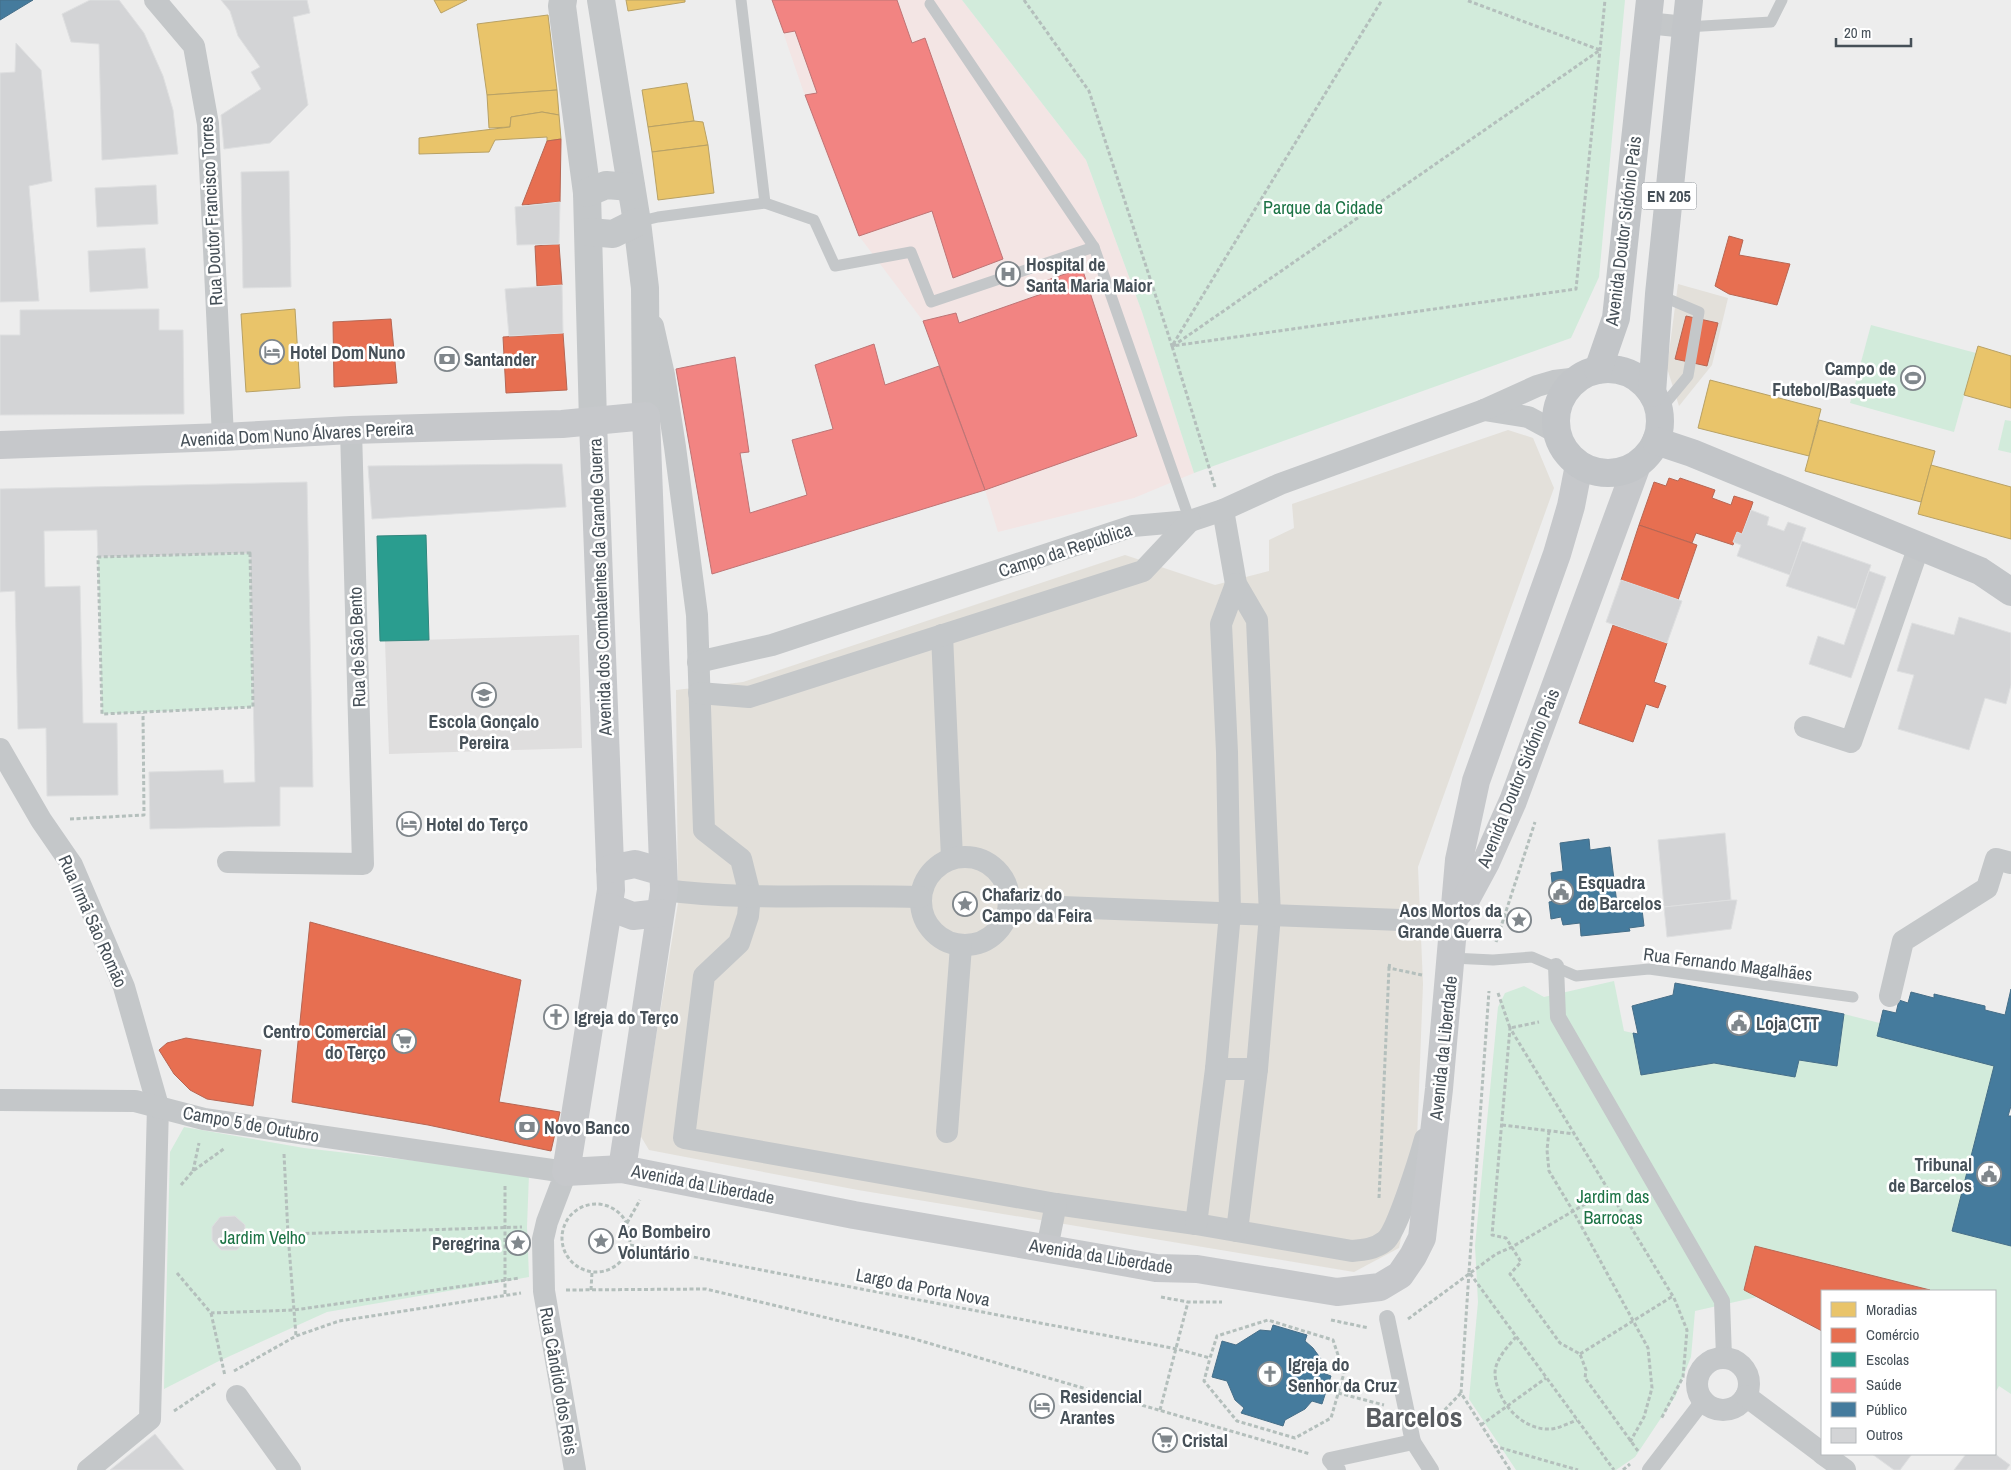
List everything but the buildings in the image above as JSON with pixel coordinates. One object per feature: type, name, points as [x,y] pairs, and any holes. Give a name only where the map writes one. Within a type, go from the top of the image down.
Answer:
[{"type":"main road","name":"EN 205","points":[[1637,465],[1648,455],[1656,441],[1660,427],[1655,402],[1659,294],[1689,0]]},
{"type":"main road","name":"Avenida Doutor Sidónio Pais","points":[[1589,374],[1616,318],[1649,11]]},
{"type":"main road","points":[[1589,374],[1613,369],[1628,373],[1641,381],[1655,402]]},
{"type":"main road","name":"EN 205","points":[[1556,432],[1556,416],[1560,401],[1568,388],[1589,374]]},
{"type":"main road","name":"Avenida Dom Nuno Álvares Pereira","points":[[0,445],[593,422],[646,416]]},
{"type":"main road","points":[[622,1168],[662,892],[646,416]]},
{"type":"main road","name":"Avenida dos Combatentes da Grande Guerra","points":[[566,1172],[611,890],[593,422]]},
{"type":"main road","points":[[1556,432],[1568,456],[1579,465],[1593,471],[1608,474],[1623,472],[1637,465]]},
{"type":"main road","points":[[1656,441],[1692,453],[1980,571],[2011,592]]},
{"type":"main road","name":"Avenida Doutor Sidónio Pais","points":[[1454,922],[1459,860],[1476,781],[1557,554],[1571,506],[1579,465]]},
{"type":"main road","name":"Avenida Doutor Sidónio Pais","points":[[1454,922],[1486,862],[1513,801],[1637,465]]},
{"type":"main road","points":[[610,869],[635,864],[662,892]]},
{"type":"main road","points":[[609,907],[633,916],[662,892]]},
{"type":"main road","name":"Avenida da Liberdade","points":[[566,1172],[622,1168],[854,1215],[1156,1268],[1198,1269],[1337,1292],[1380,1287],[1400,1274],[1413,1256],[1422,1238],[1439,1089],[1454,922]]},
{"type":"street","name":"Rua Doutor Francisco Torres","points":[[155,0],[194,46],[208,124],[223,437]]},
{"type":"street","points":[[601,0],[637,222],[645,288],[664,375],[697,615],[704,830],[741,858],[750,895],[748,916],[739,943],[704,976],[684,1138],[1056,1204],[1196,1224],[1352,1251],[1371,1249],[1387,1240],[1394,1228],[1416,1168],[1439,1089]]},
{"type":"street","name":"Avenida dos Combatentes da Grande Guerra","points":[[562,2],[587,193],[593,422]]},
{"type":"street","points":[[1649,11],[1686,27]]},
{"type":"street","points":[[587,193],[606,185],[631,187]]},
{"type":"street","points":[[589,232],[613,234],[637,222]]},
{"type":"street","points":[[645,288],[646,416],[662,429],[675,447]]},
{"type":"street","name":"Campo da República","points":[[698,662],[772,645],[1133,526],[1190,522],[1223,510],[1280,484],[1484,410],[1537,386],[1589,374]]},
{"type":"street","name":"Campo da República","points":[[1484,410],[1528,417],[1556,432]]},
{"type":"street","name":"Rua de São Bento","points":[[228,862],[363,864],[350,430]]},
{"type":"street","points":[[1223,510],[1236,584],[1257,620],[1270,915],[1257,1069],[1236,1232]]},
{"type":"street","points":[[699,693],[749,697],[1144,571],[1190,522]]},
{"type":"street","points":[[1805,727],[1851,742],[1919,546]]},
{"type":"street","points":[[1196,1224],[1216,1069],[1230,913],[1228,752],[1221,624],[1236,584]]},
{"type":"street","points":[[942,635],[952,858]]},
{"type":"street","name":"Rua Irmã São Romão","points":[[0,749],[41,820],[72,865],[124,987],[158,1106]]},
{"type":"street","points":[[1228,752],[1263,749]]},
{"type":"street","points":[[969,856],[986,861],[999,872],[1008,888],[1009,905],[1004,922],[993,936],[978,944],[961,946],[944,941],[930,930],[922,914],[920,897],[925,880],[936,866],[952,858],[969,856]]},
{"type":"street","points":[[1890,996],[1903,940],[1987,888],[1996,859],[2011,863]]},
{"type":"street","points":[[662,892],[920,897]]},
{"type":"street","points":[[1009,905],[1454,922]]},
{"type":"street","points":[[946,1132],[961,946]]},
{"type":"street","points":[[1556,966],[1558,1017],[1722,1301],[1724,1358]]},
{"type":"street","points":[[1216,1069],[1257,1069]]},
{"type":"street","points":[[0,1100],[135,1101],[158,1106]]},
{"type":"street","name":"Campo 5 de Outubro","points":[[88,1470],[150,1419],[158,1106],[204,1119],[566,1172]]},
{"type":"street","points":[[541,1288],[543,1239],[547,1222],[566,1172]]},
{"type":"street","points":[[1047,1248],[1056,1204]]},
{"type":"street","name":"Rua Cândido dos Reis","points":[[541,1288],[574,1470]]},
{"type":"street","points":[[1387,1318],[1413,1442],[1430,1470]]},
{"type":"street","points":[[1714,1359],[1733,1359],[1741,1364],[1749,1379],[1746,1396],[1740,1404],[1726,1410],[1711,1407],[1703,1401],[1698,1392],[1699,1372],[1714,1359]]},
{"type":"street","points":[[237,1396],[290,1470]]},
{"type":"street","points":[[1746,1396],[1821,1452]]},
{"type":"street","points":[[1646,1463],[1703,1401]]},
{"type":"street","points":[[1334,1465],[1413,1442]]},
{"type":"street","points":[[1826,1455],[1845,1470]]},
{"type":"lane","points":[[741,0],[765,202]]},
{"type":"lane","points":[[1686,27],[1771,22],[1782,0]]},
{"type":"lane","points":[[930,4],[1094,247],[1190,522]]},
{"type":"lane","points":[[637,222],[658,217],[765,202],[814,220],[835,266],[911,252],[931,302],[1094,247]]},
{"type":"lane","points":[[1655,402],[1688,376],[1699,312],[1659,294]]},
{"type":"lane","name":"Rua Fernando Magalhães","points":[[1452,958],[1493,960],[1532,958],[1556,966],[1576,976],[1649,969],[1854,998]]},
{"type":"path","points":[[1024,0],[1089,91],[1223,510]]},
{"type":"path","points":[[1172,346],[1382,0]]},
{"type":"path","points":[[1466,0],[1600,50]]},
{"type":"path","points":[[1172,346],[1576,289],[1605,0]]},
{"type":"path","points":[[1172,346],[1600,50]]},
{"type":"path","points":[[250,553],[253,708],[143,713],[102,714],[98,557],[250,553]]},
{"type":"path","points":[[41,820],[144,815],[143,713]]},
{"type":"path","points":[[1378,1203],[1390,962]]},
{"type":"path","points":[[1389,968],[1423,976]]},
{"type":"path","points":[[1490,991],[1461,1393],[1510,1470]]},
{"type":"path","points":[[1498,993],[1510,1028],[1673,1296],[1687,1330],[1683,1377],[1658,1423]]},
{"type":"path","points":[[1510,1028],[1558,1017]]},
{"type":"path","points":[[1510,1028],[1492,1235],[1506,1238],[1521,1262],[1510,1274],[1560,1343],[1580,1354],[1586,1370],[1585,1378],[1646,1463]]},
{"type":"path","points":[[1502,1126],[1575,1134]]},
{"type":"path","points":[[1549,1131],[1547,1150],[1549,1171],[1648,1348],[1652,1388],[1644,1418],[1630,1442]]},
{"type":"path","points":[[193,1171],[200,1138]]},
{"type":"path","points":[[178,1189],[193,1171],[223,1148],[231,1148]]},
{"type":"path","points":[[275,1151],[284,1152],[296,1336]]},
{"type":"path","points":[[505,1295],[505,1184],[513,1184]]},
{"type":"path","points":[[1469,1272],[1496,1254],[1512,1247],[1609,1190]]},
{"type":"path","points":[[627,1223],[640,1200],[641,1194]]},
{"type":"path","points":[[591,1205],[602,1205],[612,1208],[627,1223],[630,1245],[620,1263],[611,1269],[592,1272],[582,1269],[573,1263],[566,1254],[563,1244],[563,1233],[566,1223],[572,1214],[581,1208],[591,1205]]},
{"type":"path","points":[[288,1234],[527,1227]]},
{"type":"path","name":"Largo da Porta Nova","points":[[630,1245],[1177,1349],[1210,1358]]},
{"type":"path","points":[[172,1267],[211,1313],[225,1377],[237,1396]]},
{"type":"path","points":[[591,1290],[592,1272]]},
{"type":"path","points":[[1469,1272],[1614,1470]]},
{"type":"path","points":[[211,1313],[294,1310],[505,1280],[541,1288],[591,1290],[706,1289],[911,1338],[1160,1410],[1334,1465]]},
{"type":"path","points":[[174,1411],[225,1377],[296,1336],[339,1321],[541,1288]]},
{"type":"path","points":[[1580,1354],[1673,1296]]},
{"type":"path","points":[[1160,1410],[1188,1302]]},
{"type":"path","points":[[1268,1320],[1333,1340],[1344,1374],[1331,1418],[1295,1438],[1238,1420],[1204,1380],[1210,1358],[1217,1336],[1268,1320]]},
{"type":"path","points":[[1516,1337],[1504,1349],[1495,1372],[1499,1390],[1508,1406],[1517,1417],[1531,1426],[1552,1429],[1577,1420]]},
{"type":"path","points":[[1481,1425],[1546,1378]]},
{"type":"path","points":[[1338,1393],[1406,1411]]},
{"type":"path","points":[[1413,1442],[1461,1393]]},
{"type":"path","points":[[1494,1446],[1578,1470]]},
{"type":"shaded area","name":"Hospital de Santa Maria Maior","points":[[772,0],[962,0],[1086,160],[1142,312],[1194,473],[1134,498],[998,532],[985,490],[923,321],[859,236],[817,131]]},
{"type":"shaded area","points":[[1678,284],[1728,298],[1712,365],[1679,406],[1667,368]]},
{"type":"shaded area","points":[[1508,430],[1533,438],[1554,488],[1418,867],[1423,984],[1416,1165],[1399,1248],[1354,1272],[858,1190],[649,1150],[640,1135],[678,903],[676,690],[743,682],[1125,555],[1215,585],[1269,571],[1269,540],[1294,528],[1292,504]]},
{"type":"shaded area","name":"Escola Gonçalo Pereira","points":[[579,635],[582,748],[389,754],[385,641]]},
{"type":"green space","name":"Parque da Cidade","points":[[962,0],[1625,0],[1599,277],[1571,338],[1194,473],[1142,312],[1086,160]]},
{"type":"green space","name":"Campo de Futebol/Basquete","points":[[1871,325],[1976,353],[1954,432],[1850,403]]},
{"type":"green space","points":[[2005,420],[2011,421],[2011,453],[1998,450]]},
{"type":"green space","points":[[250,553],[253,707],[102,714],[98,557]]},
{"type":"green space","name":"Jardim das Barrocas","points":[[1614,981],[1624,1031],[1633,1033],[1641,1075],[1714,1063],[1795,1077],[1799,1060],[1837,1066],[1844,1014],[1998,1053],[1952,1231],[2011,1246],[2011,1394],[1999,1386],[1996,1391],[1996,1290],[1925,1290],[1756,1247],[1744,1290],[1757,1297],[1695,1311],[1691,1357],[1675,1397],[1635,1457],[1616,1470],[1516,1470],[1469,1399],[1478,1302],[1475,1246],[1498,1007],[1505,993],[1524,986],[1544,997]]},
{"type":"green space","name":"Jardim Velho","points":[[184,1127],[304,1148],[529,1174],[527,1227],[529,1277],[327,1312],[219,1361],[164,1389],[170,1152]]},
{"type":"place","name":"Hospital de Santa Maria Maior","points":[[1008,274]]},
{"type":"place","name":"Hotel Dom Nuno","points":[[272,352]]},
{"type":"place","name":"Santander","points":[[447,359]]},
{"type":"place","name":"Campo de Futebol/Basquete","points":[[1913,378]]},
{"type":"place","name":"Escola Gonçalo Pereira","points":[[484,695]]},
{"type":"place","name":"Hotel do Terço","points":[[409,824]]},
{"type":"place","name":"Esquadra de Barcelos","points":[[1561,892]]},
{"type":"place","name":"Chafariz do Campo da Feira","points":[[965,904]]},
{"type":"place","name":"Aos Mortos da Grande Guerra","points":[[1519,920]]},
{"type":"place","name":"Igreja do Terço","points":[[556,1017]]},
{"type":"place","name":"Loja CTT","points":[[1739,1023]]},
{"type":"place","name":"Centro Comercial do Terço","points":[[404,1041]]},
{"type":"place","name":"Novo Banco","points":[[527,1127]]},
{"type":"place","name":"Tribunal de Barcelos","points":[[1989,1174]]},
{"type":"place","name":"Ao Bombeiro Voluntário","points":[[601,1241]]},
{"type":"place","name":"Peregrina","points":[[518,1243]]},
{"type":"place","name":"Igreja do Senhor da Cruz","points":[[1270,1374]]},
{"type":"place","name":"Residencial Arantes","points":[[1042,1406]]},
{"type":"place","name":"Cristal","points":[[1165,1440]]},
{"type":"district","name":"Barcelos","points":[[1414,1417]]}]
